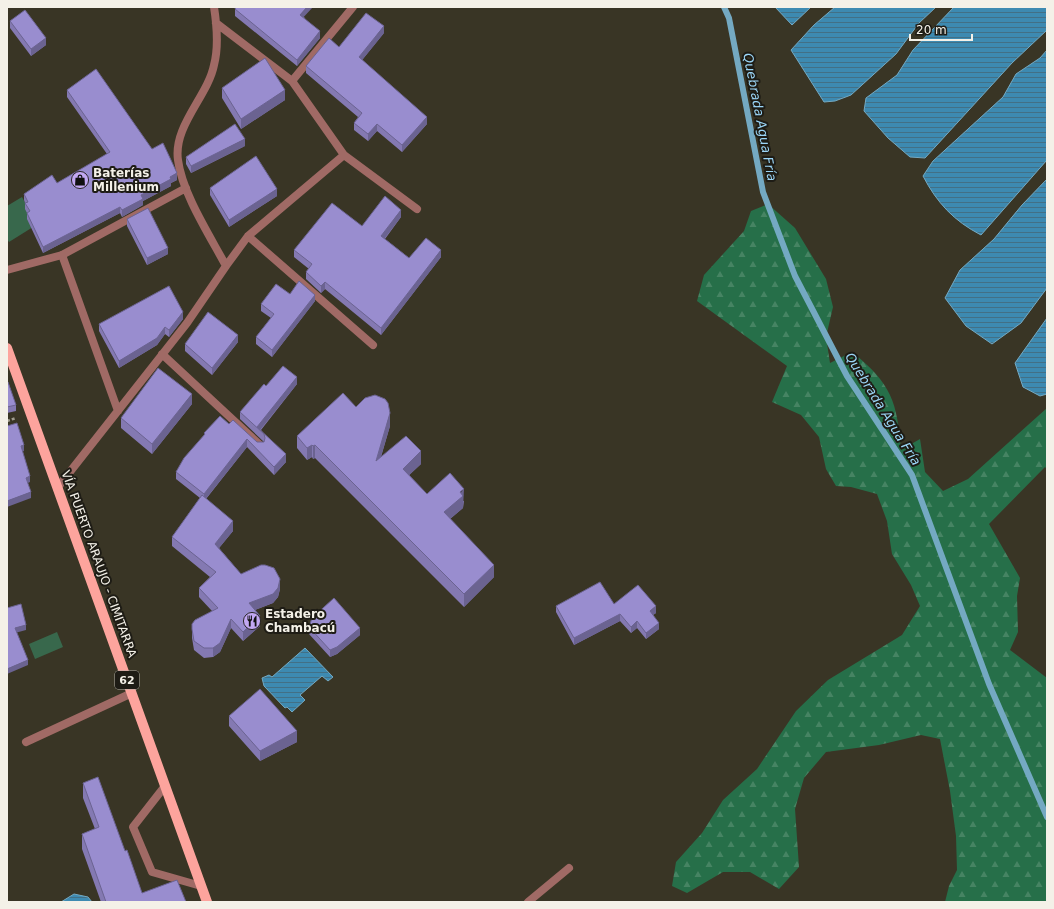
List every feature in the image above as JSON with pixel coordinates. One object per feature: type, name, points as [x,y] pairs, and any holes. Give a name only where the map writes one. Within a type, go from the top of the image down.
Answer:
[{"type":"main road","name":"VÍA PUERTO ARAUJO - CIMITARRA","points":[[7,348],[207,902]]},
{"type":"street","points":[[214,7],[217,40],[214,66],[200,97],[188,117],[180,142],[177,160],[186,188],[226,266]]},
{"type":"street","points":[[292,81],[353,7]]},
{"type":"street","points":[[216,23],[292,81],[344,155],[417,210]]},
{"type":"street","points":[[58,487],[187,323],[248,236],[344,155]]},
{"type":"street","points":[[7,270],[62,255],[186,188]]},
{"type":"street","points":[[248,236],[373,345]]},
{"type":"street","points":[[62,255],[118,411]]},
{"type":"street","points":[[162,354],[260,445]]},
{"type":"street","points":[[26,742],[132,694]]},
{"type":"street","points":[[166,786],[133,827],[152,872],[201,886]]},
{"type":"street","points":[[528,902],[569,868]]},
{"type":"green space","points":[[22,197],[28,208],[33,227],[9,242],[7,239],[7,206]]},
{"type":"green space","points":[[768,204],[795,228],[826,279],[833,307],[826,337],[830,363],[852,352],[876,374],[884,384],[894,406],[901,450],[920,439],[925,472],[943,491],[968,479],[1047,408],[1047,469],[1045,467],[989,524],[1020,578],[1017,596],[1018,632],[1010,650],[1047,678],[1047,902],[945,902],[949,886],[957,870],[956,836],[950,791],[940,739],[921,735],[879,745],[826,752],[804,778],[795,809],[799,867],[779,889],[750,872],[723,872],[687,893],[672,886],[676,862],[702,833],[723,800],[757,769],[796,711],[828,680],[902,635],[920,606],[911,585],[892,554],[887,521],[877,494],[851,487],[836,486],[826,469],[819,437],[801,415],[772,402],[787,366],[697,301],[704,275],[744,231],[751,211]]},
{"type":"green space","points":[[57,632],[63,647],[35,659],[29,644]]},
{"type":"water","points":[[775,7],[811,7],[792,25]]},
{"type":"water","points":[[835,7],[936,7],[919,23],[896,54],[851,95],[835,101],[824,102],[791,50],[814,25]]},
{"type":"water","points":[[954,7],[1047,7],[1047,30],[1012,63],[925,158],[910,157],[888,138],[864,111],[866,98],[897,75],[913,50]]},
{"type":"water","points":[[1047,50],[1047,160],[981,235],[971,230],[954,217],[940,203],[923,176],[933,161],[1003,97],[1016,74],[1040,58]]},
{"type":"water","points":[[1047,179],[1047,288],[1021,323],[992,344],[966,326],[945,298],[960,270],[994,239],[1022,205]]},
{"type":"water","points":[[1047,318],[1047,394],[1040,396],[1023,387],[1015,363]]},
{"type":"water","points":[[305,648],[333,677],[328,681],[322,676],[300,695],[305,700],[292,712],[287,707],[285,708],[264,686],[262,678],[269,675],[272,677]]},
{"type":"water","points":[[74,894],[88,897],[92,902],[61,902]]},
{"type":"building","points":[[236,7],[307,7],[300,15],[320,31],[297,60],[235,9]]},
{"type":"building","points":[[25,10],[46,38],[31,49],[10,21]]},
{"type":"building","points":[[366,13],[384,26],[359,57],[427,117],[402,145],[377,124],[368,134],[354,123],[362,113],[306,66],[329,38],[339,47]]},
{"type":"building","points":[[265,58],[285,90],[241,119],[222,88]]},
{"type":"building","points":[[96,69],[152,149],[163,143],[177,173],[170,177],[171,179],[141,195],[143,199],[122,210],[120,207],[43,247],[27,213],[30,211],[25,203],[28,202],[24,194],[52,175],[57,183],[110,152],[67,90]]},
{"type":"building","points":[[235,124],[245,139],[191,166],[186,157]]},
{"type":"building","points":[[256,156],[277,189],[229,220],[210,188]]},
{"type":"building","points":[[385,196],[401,210],[381,236],[409,258],[426,238],[441,250],[381,328],[325,282],[321,286],[306,272],[312,264],[294,250],[332,203],[362,226]]},
{"type":"building","points":[[148,208],[168,248],[147,258],[127,219]]},
{"type":"building","points":[[299,281],[315,295],[272,350],[256,337],[274,314],[261,304],[276,284],[290,294]]},
{"type":"building","points":[[169,286],[183,312],[169,330],[165,327],[157,338],[119,361],[99,324]]},
{"type":"building","points":[[208,312],[238,335],[212,368],[185,344]]},
{"type":"building","points":[[283,366],[297,377],[257,427],[286,454],[274,467],[247,439],[204,494],[176,472],[184,458],[220,416],[229,424],[233,420],[257,442],[264,442],[264,434],[240,412],[264,384],[266,386]]},
{"type":"building","points":[[158,368],[192,394],[152,444],[121,418]]},
{"type":"building","points":[[8,382],[16,405],[7,407],[7,383]]},
{"type":"building","points":[[343,393],[356,407],[365,398],[375,395],[385,399],[388,403],[390,413],[376,461],[406,436],[421,451],[403,469],[427,494],[450,473],[464,489],[460,492],[463,496],[444,512],[494,565],[464,594],[315,445],[307,448],[297,436]]},
{"type":"building","points":[[17,423],[24,445],[21,446],[30,476],[26,478],[31,492],[7,501],[7,426]]},
{"type":"building","points":[[202,495],[233,521],[215,544],[241,574],[261,565],[265,565],[274,568],[280,579],[278,588],[273,594],[249,603],[260,616],[243,632],[231,619],[220,643],[213,648],[204,648],[194,641],[192,624],[195,620],[218,608],[199,588],[216,572],[172,537]]},
{"type":"building","points":[[600,582],[614,604],[638,585],[656,606],[650,611],[659,623],[646,633],[637,621],[631,627],[620,614],[574,638],[556,606]]},
{"type":"building","points":[[334,598],[360,628],[337,647],[330,650],[309,627],[312,618]]},
{"type":"building","points":[[21,604],[26,625],[15,628],[28,660],[7,669],[7,608]]},
{"type":"building","points":[[260,689],[297,731],[260,751],[229,716]]},
{"type":"building","points":[[98,777],[125,851],[127,850],[142,893],[177,880],[186,902],[106,902],[82,834],[99,827],[83,783]]},
{"type":"waterway","name":"Quebrada Agua Fría","points":[[724,7],[729,18],[763,192],[795,276],[847,376],[912,475],[989,684],[1047,817]]},
{"type":"place","name":"Baterías Millenium","points":[[80,180]]},
{"type":"place","name":"Estadero Chambacú","points":[[252,621]]}]
